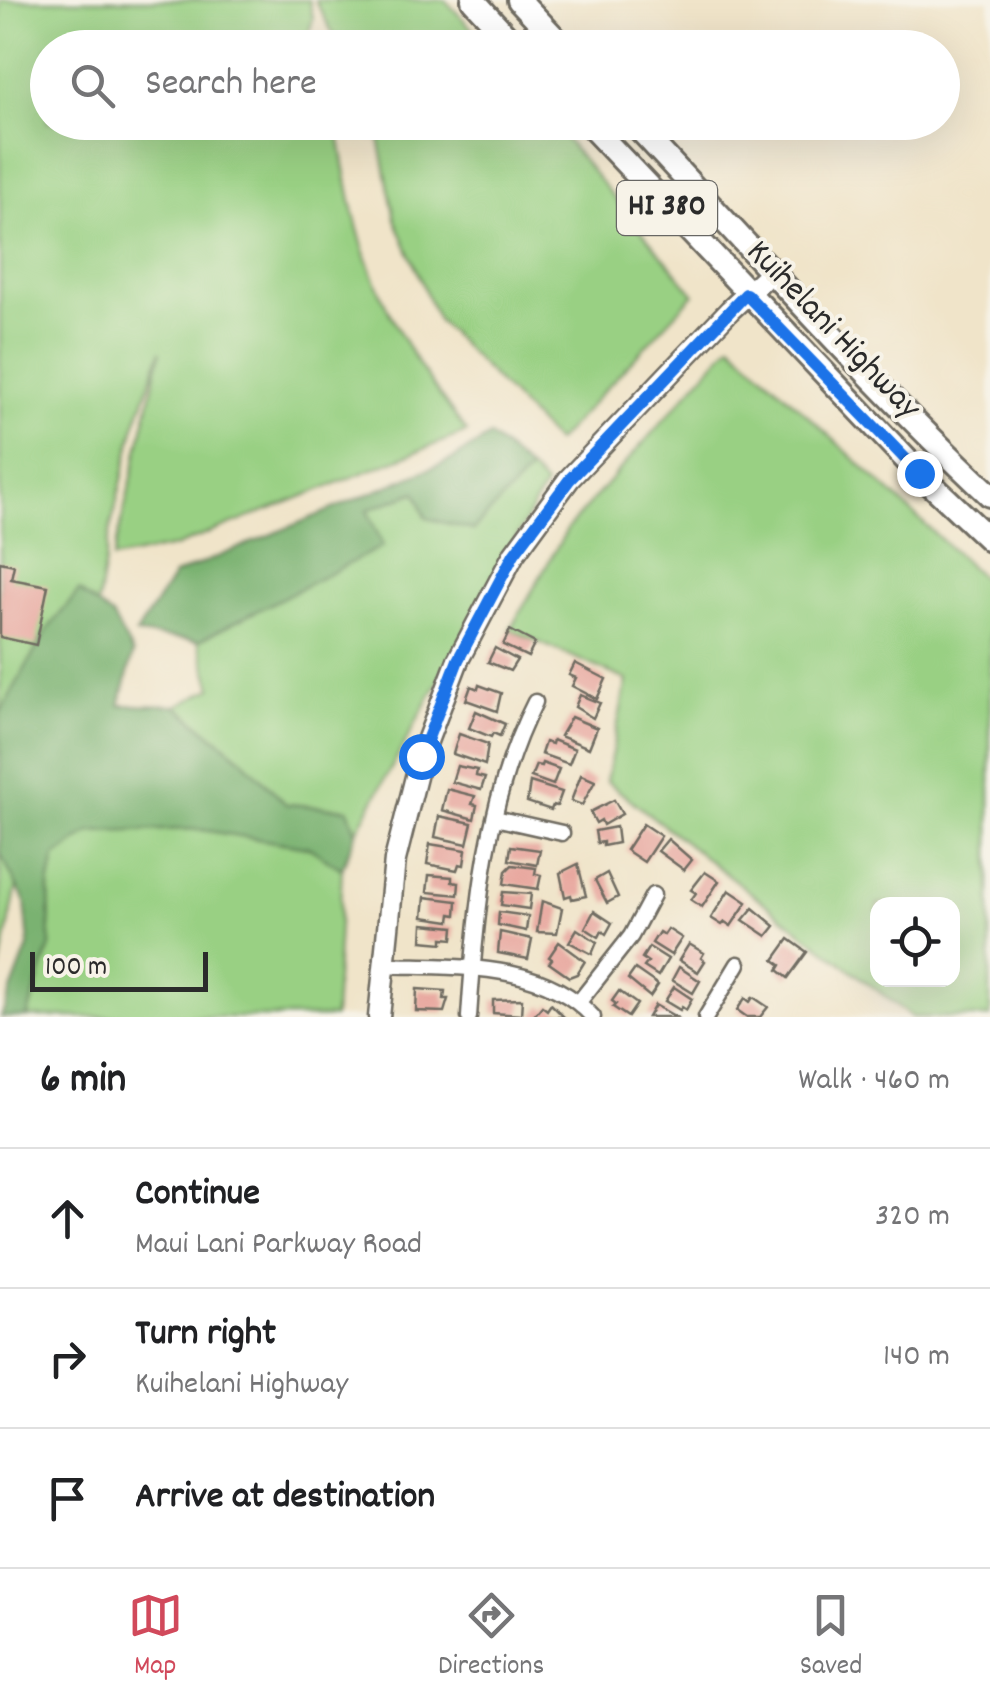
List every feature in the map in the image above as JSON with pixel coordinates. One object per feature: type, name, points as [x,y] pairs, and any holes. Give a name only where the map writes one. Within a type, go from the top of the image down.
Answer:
[{"type":"main road","points":[[473,0],[500,30]]},
{"type":"main road","points":[[519,0],[547,30]]},
{"type":"main road","name":"Kuihelani Highway","points":[[604,140],[746,294],[919,473],[990,540]]},
{"type":"main road","name":"Kuihelani Highway","points":[[650,140],[771,272],[990,495]]},
{"type":"main road","points":[[379,1017],[394,860],[421,756],[458,660],[514,554],[570,479],[771,272]]},
{"type":"street","points":[[469,1017],[485,863],[516,749],[536,702]]},
{"type":"street","points":[[495,818],[562,832]]},
{"type":"street","points":[[579,1002],[631,936],[653,895]]},
{"type":"street","points":[[706,1017],[738,964]]},
{"type":"street","points":[[382,965],[472,969],[537,980],[579,1002],[593,1017]]},
{"type":"green space","points":[[0,0],[309,0],[313,18],[310,30],[30,30],[30,140],[340,140],[356,222],[384,300],[415,359],[467,432],[174,547],[113,559],[161,351],[134,429],[111,526],[85,680],[34,801],[0,970]]},
{"type":"green space","points":[[315,0],[445,0],[473,30],[331,30]]},
{"type":"green space","points":[[379,140],[566,140],[694,294],[556,442],[437,319],[395,219]]},
{"type":"green space","points":[[731,344],[990,585],[990,1017],[912,1017],[873,987],[960,987],[960,897],[870,897],[870,985],[606,781],[627,680],[510,630],[568,528]]},
{"type":"green space","points":[[490,436],[530,470],[473,530],[426,518],[416,492],[367,510],[383,546],[198,641],[136,634],[174,575],[453,459]]},
{"type":"green space","points":[[530,470],[545,485],[356,833],[348,809],[286,804],[241,758],[176,706],[212,688],[198,641],[382,546],[367,509],[417,492],[473,530]]},
{"type":"green space","points":[[79,591],[112,616],[133,654],[120,705],[176,706],[241,758],[286,804],[348,809],[356,833],[342,869],[308,847],[196,829],[90,832],[55,857],[49,886],[50,946],[27,1017],[1,1017],[29,944],[25,902],[0,853],[0,713],[47,630]]},
{"type":"green space","points":[[197,829],[308,847],[342,869],[334,1017],[27,1017],[50,946],[49,886],[55,857],[90,832]]},
{"type":"building","points":[[0,562],[14,565],[11,579],[48,586],[36,645],[0,637]]},
{"type":"building","points":[[510,630],[535,643],[528,657],[503,645]]},
{"type":"building","points":[[495,648],[517,660],[510,671],[488,662]]},
{"type":"building","points":[[575,663],[606,679],[597,699],[572,686],[576,678],[569,675]]},
{"type":"building","points":[[479,685],[501,693],[497,711],[466,700],[471,686],[478,689]]},
{"type":"building","points":[[580,695],[600,703],[593,718],[575,707]]},
{"type":"building","points":[[476,711],[505,724],[500,736],[493,733],[491,737],[469,728]]},
{"type":"building","points":[[571,717],[597,728],[589,748],[560,736]]},
{"type":"building","points":[[459,734],[488,744],[485,765],[453,754]]},
{"type":"building","points":[[553,740],[575,749],[569,764],[541,754],[545,742],[552,744]]},
{"type":"building","points":[[536,765],[559,769],[553,785],[531,777]]},
{"type":"building","points":[[457,766],[477,770],[476,776],[485,778],[481,790],[452,782]]},
{"type":"building","points":[[581,775],[595,781],[582,805],[571,801]]},
{"type":"building","points":[[530,782],[562,792],[557,806],[553,805],[551,810],[527,802]]},
{"type":"building","points":[[447,789],[475,796],[474,819],[442,810]]},
{"type":"building","points":[[614,800],[622,814],[603,825],[601,820],[596,823],[590,812]]},
{"type":"building","points":[[439,816],[472,823],[467,844],[435,837]]},
{"type":"building","points":[[643,824],[661,836],[644,862],[626,850]]},
{"type":"building","points":[[616,827],[618,843],[597,843],[595,831]]},
{"type":"building","points":[[668,839],[692,860],[684,870],[658,851]]},
{"type":"building","points":[[430,844],[466,850],[464,865],[459,864],[457,870],[427,864]]},
{"type":"building","points":[[511,846],[540,850],[537,865],[509,860]]},
{"type":"building","points":[[578,864],[586,896],[572,899],[571,895],[565,897],[560,873]]},
{"type":"building","points":[[512,865],[536,868],[535,874],[541,875],[538,889],[504,884],[506,871]]},
{"type":"building","points":[[705,872],[719,881],[702,907],[691,900],[696,893],[691,890]]},
{"type":"building","points":[[607,873],[618,897],[607,903],[595,880]]},
{"type":"building","points":[[429,875],[452,877],[452,882],[459,883],[458,895],[427,892]]},
{"type":"building","points":[[729,890],[747,902],[731,926],[711,918]]},
{"type":"building","points":[[503,892],[531,894],[529,909],[501,905]]},
{"type":"building","points":[[425,897],[457,901],[456,915],[451,914],[450,921],[423,917]]},
{"type":"building","points":[[542,901],[562,908],[557,933],[537,932]]},
{"type":"building","points":[[753,908],[775,926],[767,936],[743,920]]},
{"type":"building","points":[[594,911],[612,923],[606,934],[602,931],[599,937],[585,928]]},
{"type":"building","points":[[499,912],[528,916],[526,931],[498,925]]},
{"type":"building","points":[[423,924],[454,927],[453,939],[443,938],[443,943],[422,941]]},
{"type":"building","points":[[577,929],[597,942],[592,954],[569,942]]},
{"type":"building","points":[[668,929],[682,938],[671,955],[652,943],[659,932],[664,935]]},
{"type":"building","points":[[500,932],[532,939],[528,959],[498,953]]},
{"type":"building","points":[[789,939],[807,952],[788,978],[774,960]]},
{"type":"building","points":[[559,942],[585,961],[577,974],[569,977],[549,963]]},
{"type":"building","points":[[689,944],[704,953],[701,958],[705,961],[698,972],[679,960]]},
{"type":"building","points":[[649,947],[668,959],[658,976],[644,967],[648,962],[642,958]]},
{"type":"building","points":[[679,967],[700,981],[693,993],[672,980]]},
{"type":"building","points":[[635,969],[658,985],[650,997],[628,979]]},
{"type":"building","points":[[674,987],[692,999],[686,1010],[665,1001]]},
{"type":"building","points":[[417,989],[445,991],[444,999],[448,999],[444,1012],[416,1011]]},
{"type":"building","points":[[619,991],[637,1004],[628,1017],[613,1007],[616,1004],[612,1001]]},
{"type":"building","points":[[753,997],[768,1007],[760,1017],[747,1017],[737,1010],[745,998],[750,1002]]},
{"type":"building","points":[[522,999],[521,1015],[493,1013],[493,1000]]},
{"type":"building","points":[[551,1004],[564,1017],[533,1017],[542,1006],[547,1010]]},
{"type":"building","points":[[655,1005],[676,1017],[648,1017]]},
{"type":"route","points":[[421,756],[458,660],[514,554],[570,479],[746,294],[919,473]]}]
